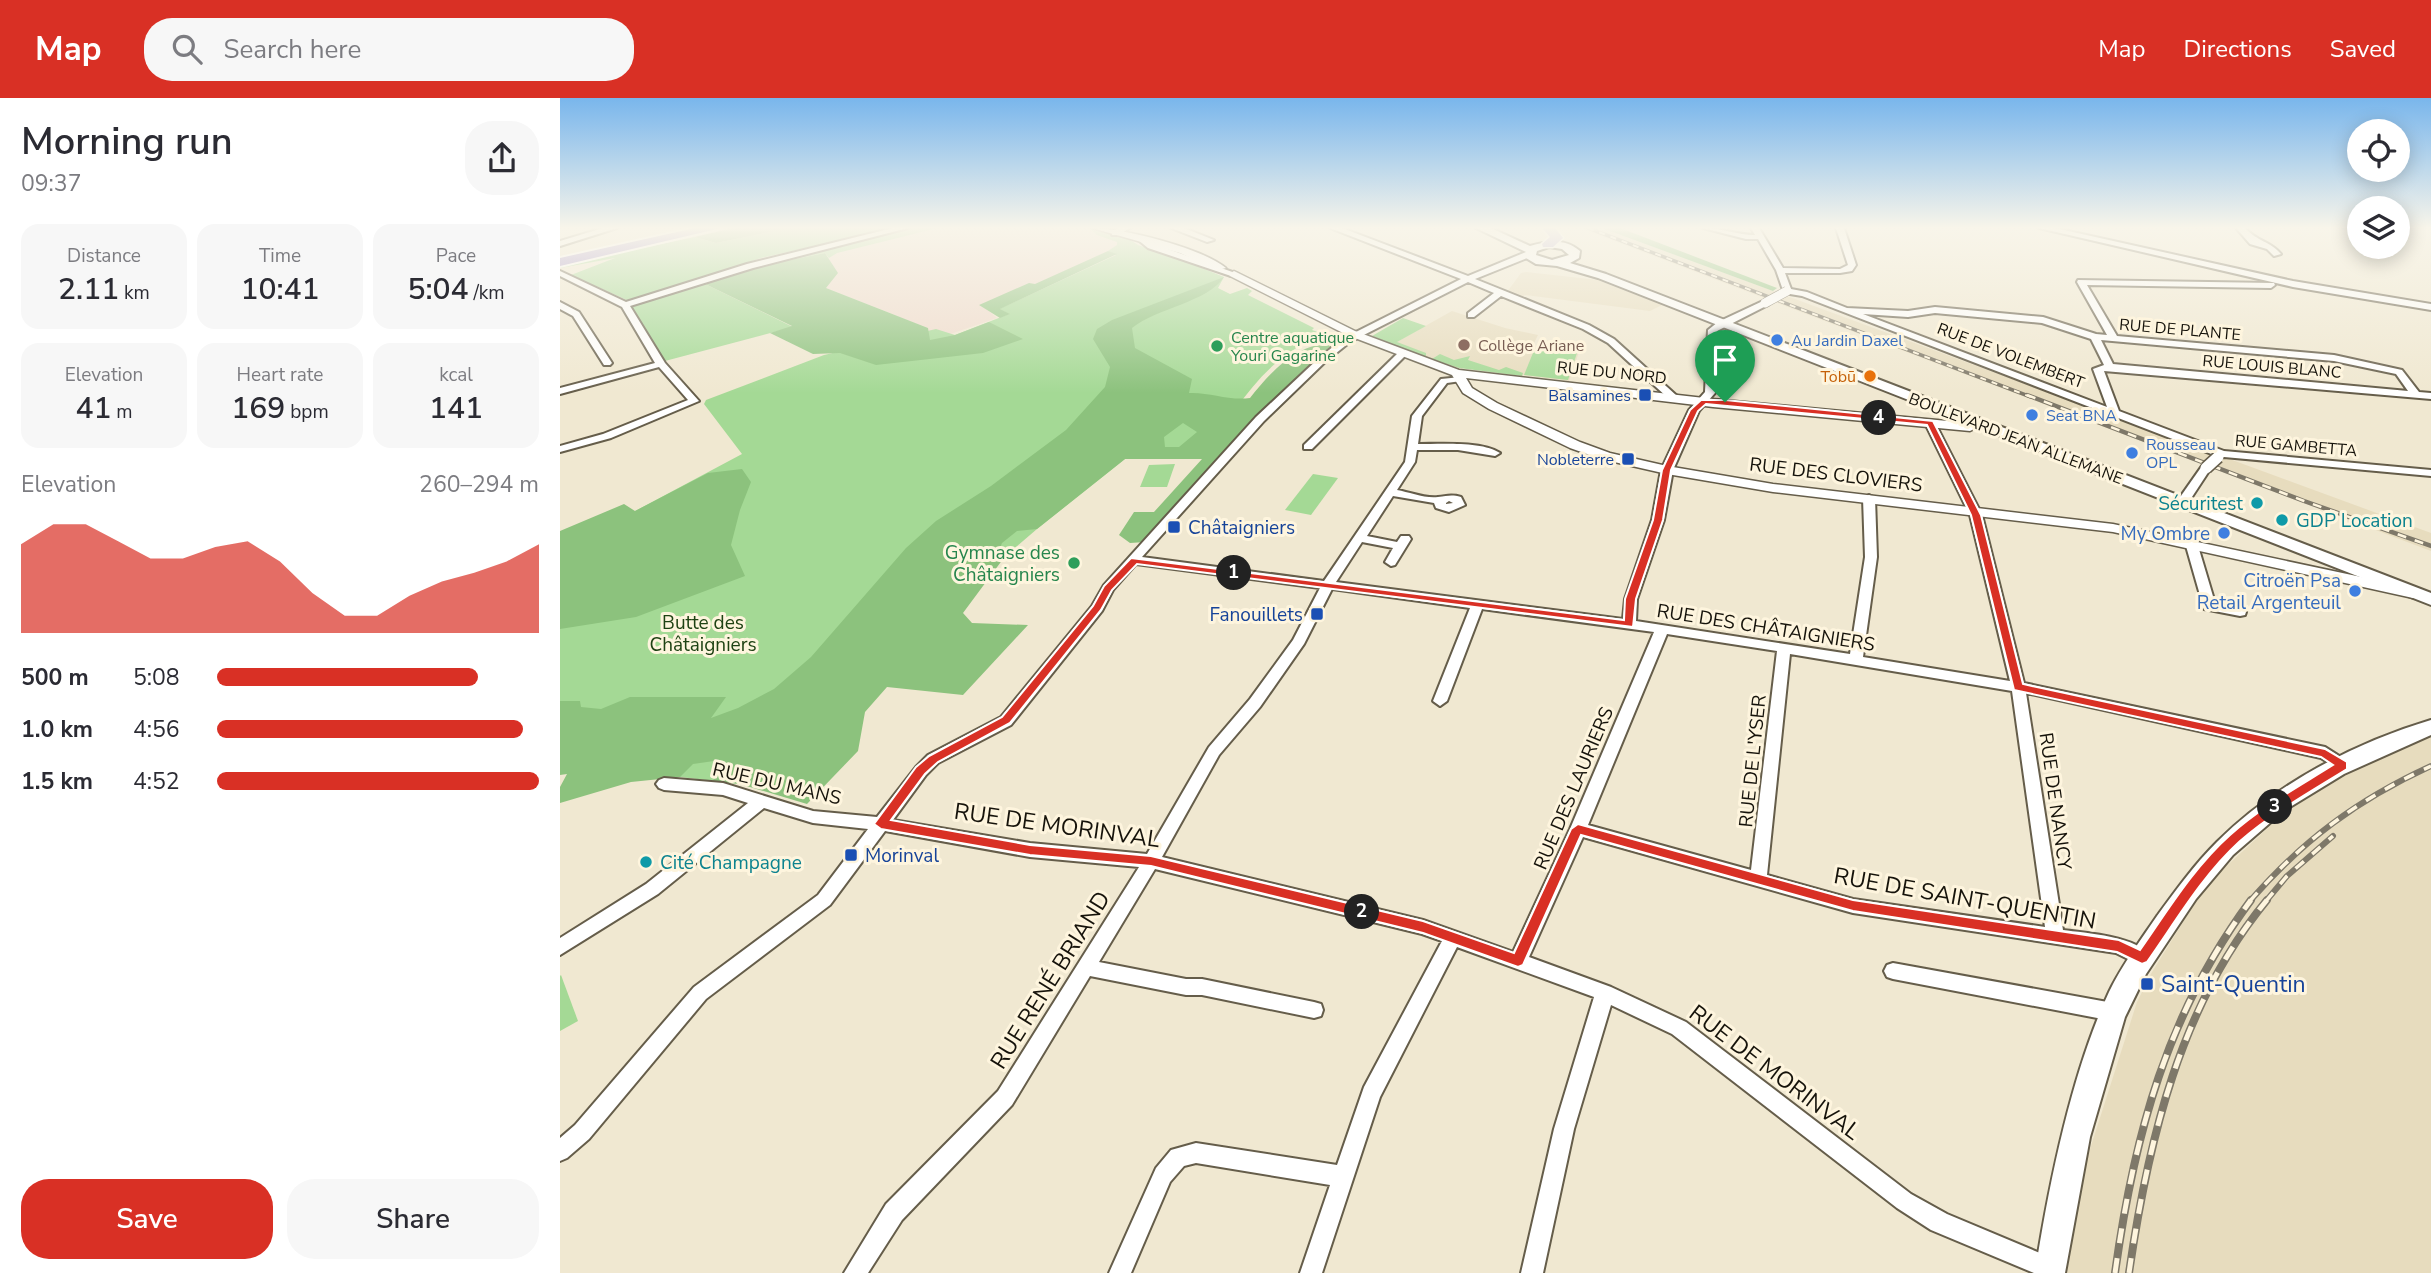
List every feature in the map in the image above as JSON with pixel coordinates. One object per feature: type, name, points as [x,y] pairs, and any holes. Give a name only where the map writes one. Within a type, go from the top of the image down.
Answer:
[{"type":"main road","name":"BOULEVARD JEAN ALLEMANE","points":[[1619,283],[2424,596]]},
{"type":"main road","points":[[2051,1271],[2070,1160],[2113,1012],[2142,958],[2202,873],[2233,840],[2264,814],[2342,765],[2431,727]]},
{"type":"street","points":[[560,449],[607,436],[694,401],[661,364],[625,305],[585,283]]},
{"type":"street","points":[[625,305],[696,283]]},
{"type":"street","name":"RUE DU NORD","points":[[1252,283],[1357,335],[1450,376],[1970,427],[1978,424]]},
{"type":"street","points":[[560,1151],[582,1132],[700,993],[824,900],[921,771],[933,759],[1006,720],[1097,608],[1108,588],[1261,419],[1322,360],[1357,335],[1460,283]]},
{"type":"street","points":[[1477,283],[1586,327],[1611,341],[1672,396]]},
{"type":"street","points":[[1629,624],[1630,599],[1658,520],[1667,470],[1694,410],[1710,393],[1712,334],[1715,327],[1787,291],[1784,283]]},
{"type":"street","points":[[2081,283],[2114,339]]},
{"type":"street","points":[[2169,283],[2293,284]]},
{"type":"street","points":[[2288,283],[2431,307]]},
{"type":"street","name":"RUE DE VOLEMBERT","points":[[1787,291],[1804,294],[2114,411],[2220,455]]},
{"type":"street","points":[[1471,315],[1500,292]]},
{"type":"street","points":[[560,305],[576,314],[607,363]]},
{"type":"street","name":"RUE DE PLANTE","points":[[1847,310],[1908,314],[1934,310],[2043,320],[2095,337],[2354,361],[2399,372],[2416,395]]},
{"type":"street","points":[[2095,337],[2110,367],[2098,369],[2114,411]]},
{"type":"street","points":[[1308,447],[1403,353]]},
{"type":"street","points":[[560,391],[661,364]]},
{"type":"street","name":"RUE LOUIS BLANC","points":[[2110,367],[2431,396]]},
{"type":"street","name":"RUE RENÉ BRIAND","points":[[855,1273],[894,1212],[1005,1098],[1151,861],[1214,751],[1255,703],[1298,641],[1326,586],[1410,462],[1418,416],[1450,376]]},
{"type":"street","name":"RUE DES CLOVIERS","points":[[1450,376],[1466,390],[1493,406],[1575,445],[1606,456],[1667,470],[1773,488],[2113,528],[2424,596]]},
{"type":"street","name":"RUE DE NANCY","points":[[1930,423],[1973,510],[2018,687],[2055,936]]},
{"type":"street","points":[[1412,447],[1458,447],[1494,453]]},
{"type":"street","name":"RUE GAMBETTA","points":[[2182,503],[2206,468],[2220,455],[2431,473]]},
{"type":"street","points":[[1390,492],[1440,501]]},
{"type":"street","points":[[1856,660],[1871,556],[1869,498]]},
{"type":"street","points":[[1359,538],[1404,542],[1391,562]]},
{"type":"street","points":[[2193,546],[2209,606],[2240,612]]},
{"type":"street","name":"RUE DES CHÂTAIGNIERS","points":[[1134,560],[1629,624],[2018,687],[2325,753],[2342,765]]},
{"type":"street","points":[[2344,565],[2359,576],[2358,583]]},
{"type":"street","points":[[1440,701],[1477,606]]},
{"type":"street","name":"RUE DES LAURIERS","points":[[1518,961],[1578,829],[1662,630]]},
{"type":"street","name":"RUE DE L'YSER","points":[[1758,879],[1784,648]]},
{"type":"street","name":"RUE DU MANS","points":[[664,784],[723,789],[813,817],[881,824]]},
{"type":"street","points":[[560,947],[652,889],[763,800]]},
{"type":"street","name":"RUE DE MORINVAL","points":[[881,824],[1030,850],[1151,861],[1423,927],[1605,993],[1679,1028],[1904,1201],[1939,1222],[2051,1271]]},
{"type":"street","name":"RUE DE SAINT-QUENTIN","points":[[1578,829],[1853,906],[2119,946],[2142,958]]},
{"type":"street","points":[[1311,1273],[1341,1175],[1371,1094],[1453,937]]},
{"type":"street","points":[[1086,967],[1186,987],[1202,986],[1314,1010]]},
{"type":"street","points":[[1894,971],[2113,1012]]},
{"type":"street","points":[[1532,1273],[1564,1129],[1605,993]]},
{"type":"street","points":[[1120,1273],[1163,1175],[1178,1157],[1196,1153],[1341,1175]]},
{"type":"shaded area","points":[[826,283],[1044,283],[983,306],[997,318],[930,341],[928,328],[826,288]]},
{"type":"shaded area","points":[[1514,283],[1605,283],[1662,305],[1650,311],[1525,295],[1520,298],[1507,292]]},
{"type":"shaded area","points":[[1724,283],[1751,283],[2431,533],[2431,551]]},
{"type":"shaded area","name":"Collège Ariane","points":[[1452,311],[1505,328],[1538,335],[1532,347],[1579,352],[1569,381],[1450,366],[1393,344]]},
{"type":"shaded area","points":[[2431,734],[2431,1273],[2067,1273],[2083,1171],[2137,1002],[2143,990],[2149,990],[2153,982],[2149,977],[2206,885],[2282,815],[2355,766]]},
{"type":"green space","points":[[588,283],[686,283],[635,300],[629,301]]},
{"type":"green space","points":[[703,283],[793,327],[665,361],[631,306]]},
{"type":"green space","points":[[703,283],[830,283],[826,288],[928,328],[930,340],[955,335],[989,322],[1023,339],[983,353],[876,365],[840,353],[813,354],[770,333],[792,326]]},
{"type":"green space","points":[[1029,283],[1056,283],[1000,309],[1010,314],[1000,318],[979,305]]},
{"type":"green space","name":"Butte des Châtaigniers","points":[[1056,283],[1221,283],[1218,288],[1230,294],[1247,288],[1252,291],[1248,295],[1314,328],[1312,330],[1332,337],[1320,341],[1319,337],[1299,346],[1266,372],[1238,405],[1202,459],[1125,459],[1037,529],[740,784],[560,763],[560,541],[594,533],[742,454],[704,404],[706,400],[824,355],[936,329],[955,335],[1009,314],[999,309]]},
{"type":"green space","points":[[1209,283],[1219,283],[1206,293],[1132,328],[1135,348],[1192,379],[1189,393],[1235,398],[1250,398],[1278,367],[1300,352],[1312,346],[1339,344],[1145,542],[1130,543],[1119,535],[1134,512],[1154,512],[1202,459],[1125,459],[1037,529],[1017,531],[1002,543],[1000,548],[1006,555],[963,613],[972,623],[1028,625],[963,695],[887,687],[865,712],[858,751],[807,804],[740,784],[713,781],[721,760],[693,764],[680,777],[631,782],[560,803],[560,787],[567,774],[560,775],[560,701],[580,701],[581,707],[601,709],[630,697],[726,697],[711,718],[738,708],[774,689],[811,657],[906,548],[936,521],[991,486],[1066,430],[1105,387],[1110,367],[1093,339],[1097,329],[1112,320]],"holes":[[[1183,423],[1197,432],[1179,447],[1165,447],[1164,437]]]},
{"type":"green space","points":[[1751,283],[1763,283],[1777,288],[1773,291]]},
{"type":"green space","points":[[1403,318],[1426,326],[1397,342],[1426,353],[1426,357],[1372,336]]},
{"type":"green space","points":[[1535,348],[1577,353],[1568,380],[1524,375]]},
{"type":"green space","points":[[1440,354],[1454,360],[1470,356],[1468,360],[1499,370],[1506,367],[1523,373],[1522,376],[1459,368],[1432,359]]},
{"type":"green space","points":[[1175,464],[1167,487],[1140,487],[1149,465]]},
{"type":"green space","points":[[742,469],[751,482],[731,545],[745,576],[636,617],[560,629],[560,531],[624,504],[635,511],[708,473]]},
{"type":"green space","points":[[1313,474],[1338,478],[1311,515],[1285,510]]},
{"type":"green space","points":[[560,976],[578,1021],[560,1031]]},
{"type":"railway","points":[[1732,283],[2031,397]]},
{"type":"railway","points":[[2027,395],[2304,501],[2431,546]]},
{"type":"railway","points":[[2250,901],[2290,859],[2333,823],[2379,793],[2431,766]]},
{"type":"railway","points":[[2266,901],[2287,876],[2333,836]]},
{"type":"railway","points":[[2115,1273],[2132,1172],[2159,1077],[2176,1031],[2197,987],[2251,900]]},
{"type":"railway","points":[[2129,1273],[2146,1174],[2172,1076],[2211,984],[2237,941],[2267,900]]},
{"type":"place","name":"Au Jardin Daxel","points":[[1777,340]]},
{"type":"place","name":"Collège Ariane","points":[[1464,345]]},
{"type":"place","name":"Centre aquatique Youri Gagarine","points":[[1217,346]]},
{"type":"place","name":"Tobū","points":[[1870,376]]},
{"type":"place","name":"Balsamines","points":[[1645,395]]},
{"type":"place","name":"Seat BNA","points":[[2032,415]]},
{"type":"place","name":"Rousseau OPL","points":[[2132,453]]},
{"type":"place","name":"Nobleterre","points":[[1628,459]]},
{"type":"place","name":"Sécuritest","points":[[2257,503]]},
{"type":"place","name":"GDP Location","points":[[2282,520]]},
{"type":"place","name":"Châtaigniers","points":[[1174,527]]},
{"type":"place","name":"My Ombre","points":[[2224,533]]},
{"type":"place","name":"Gymnase des Châtaigniers","points":[[1074,563]]},
{"type":"place","name":"Citroën Psa Retail Argenteuil","points":[[2355,591]]},
{"type":"place","name":"Fanouillets","points":[[1317,614]]},
{"type":"place","name":"Morinval","points":[[851,855]]},
{"type":"place","name":"Cité Champagne","points":[[646,862]]},
{"type":"place","name":"Saint-Quentin","points":[[2147,984]]},
{"type":"route","points":[[1704,401],[1725,402],[1930,423],[1976,515],[2018,687],[2325,753],[2342,765],[2264,814],[2233,840],[2202,873],[2142,958],[2119,946],[1853,906],[1578,829],[1518,961],[1423,927],[1151,861],[1030,850],[881,824],[933,759],[1006,720],[1097,608],[1108,588],[1134,560],[1629,624],[1630,599],[1658,520],[1667,470],[1694,410],[1704,401]]}]
